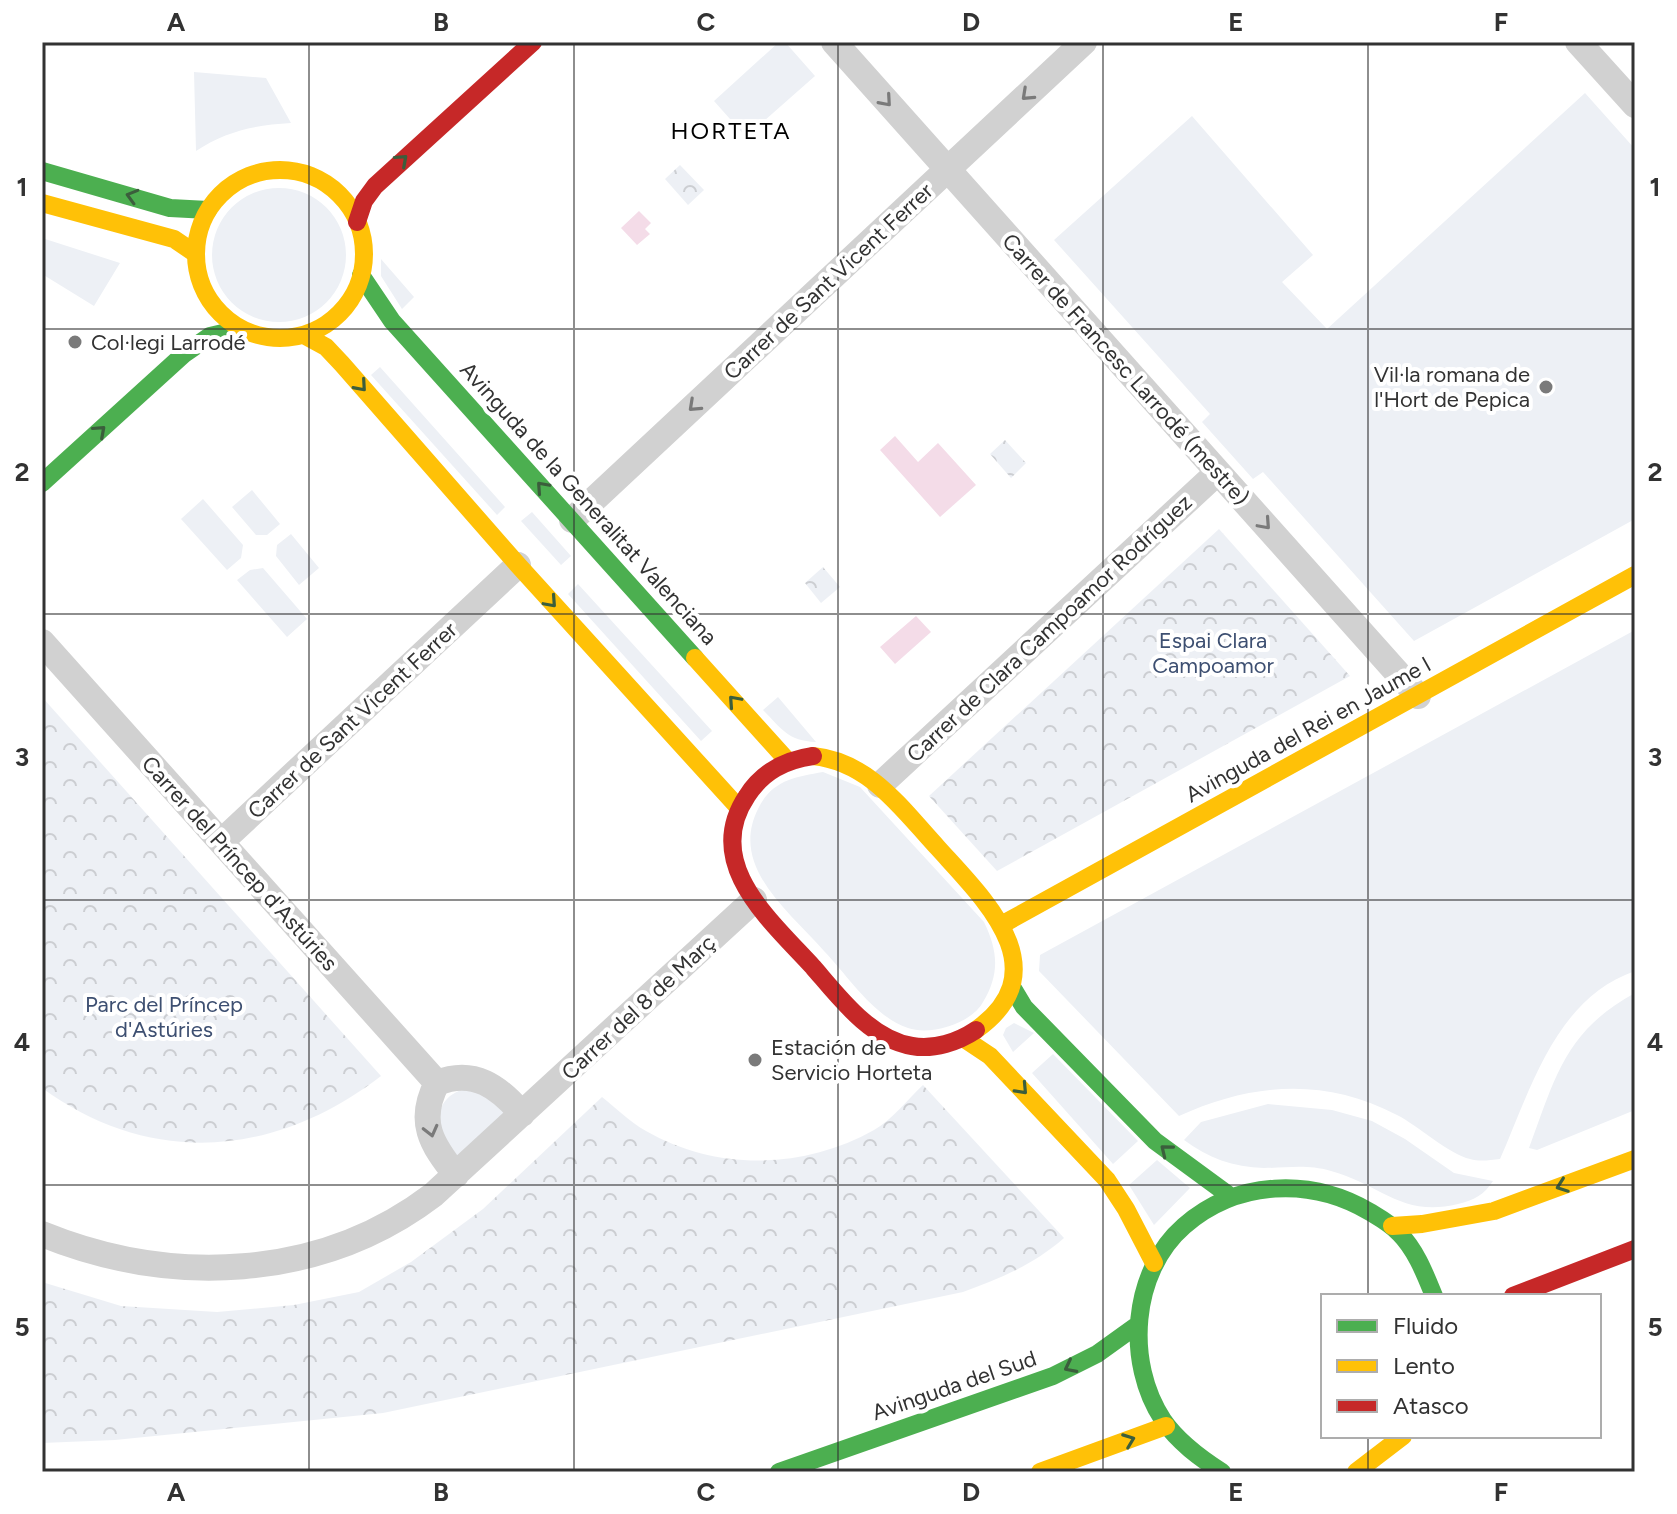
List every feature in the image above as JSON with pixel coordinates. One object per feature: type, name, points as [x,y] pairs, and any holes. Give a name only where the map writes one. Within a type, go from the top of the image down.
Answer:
[{"type":"street","points":[[357,222],[364,201],[383,178],[533,42]]},
{"type":"street","name":"Carrer de Francesc Larrodé (mestre)","points":[[834,42],[1418,696]]},
{"type":"street","name":"Carrer de Sant Vicent Ferrer","points":[[572,520],[1084,42]]},
{"type":"street","points":[[1578,42],[1632,97]]},
{"type":"street","points":[[282,170],[301,173],[325,184],[344,200],[357,222],[363,244],[361,275],[349,302],[333,320],[313,332],[289,339],[264,337],[240,329],[219,314],[204,293],[196,270],[195,245],[204,217],[227,188],[244,178],[282,170]]},
{"type":"street","points":[[42,171],[170,208],[208,210]]},
{"type":"street","points":[[325,184],[346,176]]},
{"type":"street","points":[[42,203],[174,239],[196,254]]},
{"type":"street","name":"Avinguda de la Generalitat Valenciana","points":[[361,275],[392,321],[786,759]]},
{"type":"street","points":[[195,310],[204,293]]},
{"type":"street","points":[[42,483],[184,354],[210,336],[240,329]]},
{"type":"street","points":[[304,335],[313,338],[334,356],[737,806]]},
{"type":"street","name":"Carrer de Clara Campoamor Rodríguez","points":[[880,785],[1218,472]]},
{"type":"street","name":"Carrer de Sant Vicent Ferrer","points":[[221,842],[518,565]]},
{"type":"street","name":"Avinguda del Rei en Jaume I","points":[[1003,924],[1635,575]]},
{"type":"street","name":"Carrer del Príncep d'Astúries","points":[[42,642],[437,1083]]},
{"type":"street","points":[[813,756],[838,758],[862,769],[880,785],[990,905],[1003,924],[1012,962],[1012,987],[1003,1004],[990,1019],[963,1038],[942,1047],[902,1044],[879,1034],[852,1011],[754,900],[741,881],[733,858],[729,829],[737,806],[758,781],[786,759],[813,756]]},
{"type":"street","name":"Carrer del 8 de Març","points":[[42,1234],[84,1251],[131,1261],[222,1269],[265,1266],[308,1256],[365,1236],[415,1209],[456,1175],[754,900]]},
{"type":"street","points":[[1012,987],[1035,1018],[1155,1141],[1230,1196]]},
{"type":"street","points":[[963,1038],[990,1056],[1107,1180],[1154,1263]]},
{"type":"street","points":[[456,1175],[432,1141],[428,1125],[429,1098],[437,1083],[448,1079],[477,1078],[492,1085],[522,1114]]},
{"type":"street","points":[[1392,1226],[1494,1211],[1635,1159]]},
{"type":"street","points":[[1222,1472],[1194,1456],[1166,1426],[1142,1379],[1136,1326],[1142,1294],[1154,1263],[1186,1223],[1230,1196],[1272,1185],[1315,1187],[1357,1201],[1392,1226],[1420,1261],[1433,1294]]},
{"type":"street","points":[[1518,1294],[1635,1249]]},
{"type":"street","name":"Avinguda del Sud","points":[[779,1472],[1053,1376],[1097,1354],[1136,1326]]},
{"type":"street","points":[[1040,1472],[1166,1426]]},
{"type":"street","points":[[1356,1472],[1400,1438]]},
{"type":"green space","points":[[779,42],[785,42],[815,76],[746,137],[714,101]]},
{"type":"green space","points":[[194,72],[266,78],[291,123],[241,130],[218,138],[196,151]]},
{"type":"green space","points":[[1585,93],[1635,149],[1635,519],[1414,641],[1263,472],[1253,479],[1202,422],[1210,414],[1054,240],[1192,116],[1313,255],[1282,282],[1327,329]]},
{"type":"green space","points":[[680,165],[704,190],[688,205],[665,179]]},
{"type":"green space","points":[[279,188],[305,193],[327,207],[341,229],[346,255],[341,281],[327,303],[305,317],[279,322],[253,317],[231,303],[217,281],[212,255],[217,229],[231,207],[253,193]]},
{"type":"green space","points":[[42,238],[120,263],[94,306],[42,274]]},
{"type":"green space","points":[[381,259],[414,297],[402,309],[381,276]]},
{"type":"green space","points":[[380,367],[505,507],[497,515],[371,375]]},
{"type":"green space","points":[[1005,440],[1026,463],[1011,478],[990,454]]},
{"type":"green space","points":[[252,490],[280,524],[267,535],[256,535],[232,507]]},
{"type":"green space","points":[[203,499],[243,545],[241,558],[227,570],[181,519]]},
{"type":"green space","points":[[532,512],[571,556],[561,565],[521,521]]},
{"type":"green space","name":"Espai Clara Campoamor","points":[[1219,529],[1350,676],[997,871],[929,796]]},
{"type":"green space","points":[[291,534],[319,568],[299,585],[276,556],[277,545]]},
{"type":"green space","points":[[823,567],[840,587],[821,603],[805,583]]},
{"type":"green space","points":[[263,568],[307,619],[287,637],[237,580],[250,570]]},
{"type":"green space","points":[[578,584],[712,731],[701,741],[568,594]]},
{"type":"green space","points":[[1635,630],[1635,971],[1608,984],[1585,1002],[1565,1024],[1535,1076],[1500,1159],[1478,1160],[1462,1156],[1397,1115],[1342,1094],[1315,1090],[1261,1091],[1206,1105],[1179,1116],[1039,971],[1040,955]]},
{"type":"green space","name":"Parc del Príncep d'Astúries","points":[[42,697],[381,1076],[341,1103],[299,1123],[257,1136],[213,1142],[170,1141],[127,1131],[84,1114],[42,1088]]},
{"type":"green space","points":[[778,697],[816,742],[792,736],[763,710]]},
{"type":"green space","points":[[823,772],[860,787],[984,922],[994,953],[992,982],[978,1009],[960,1022],[939,1029],[917,1030],[884,1015],[780,904],[757,869],[751,850],[751,830],[764,799],[785,782]]},
{"type":"green space","points":[[1635,993],[1635,1110],[1537,1150],[1529,1148],[1556,1078],[1578,1040],[1611,1008]]},
{"type":"green space","points":[[1014,1023],[1034,1033],[1013,1052],[1003,1035],[1006,1028]]},
{"type":"green space","points":[[1053,1054],[1138,1141],[1113,1164],[1032,1073]]},
{"type":"green space","points":[[923,1085],[1064,1238],[1016,1270],[963,1292],[383,1413],[115,1440],[42,1443],[42,1282],[121,1306],[217,1312],[294,1305],[359,1292],[411,1262],[483,1209],[602,1097],[640,1127],[673,1144],[730,1159],[760,1160],[818,1153],[847,1143],[881,1126]]},
{"type":"green space","points":[[475,1088],[508,1114],[458,1160],[443,1138],[440,1115],[450,1096]]},
{"type":"green space","points":[[1268,1104],[1332,1110],[1372,1121],[1405,1139],[1454,1173],[1493,1181],[1469,1201],[1421,1207],[1392,1198],[1331,1171],[1305,1167],[1242,1166],[1212,1157],[1184,1140],[1201,1122]]},
{"type":"green space","points":[[1157,1160],[1190,1188],[1154,1225],[1129,1185]]},
{"type":"shaded area","points":[[639,211],[651,223],[645,229],[650,234],[637,245],[621,228]]},
{"type":"shaded area","points":[[895,436],[918,462],[938,443],[976,485],[940,517],[880,450]]},
{"type":"shaded area","points":[[916,616],[931,632],[895,664],[880,647]]},
{"type":"traffic: fast","points":[[42,171],[170,208],[208,210]]},
{"type":"traffic: fast","points":[[361,275],[392,321],[695,658]]},
{"type":"traffic: fast","points":[[42,483],[184,354],[210,336],[240,329]]},
{"type":"traffic: fast","points":[[1012,987],[1024,1007],[1155,1141],[1230,1196]]},
{"type":"traffic: fast","points":[[1222,1472],[1190,1449],[1169,1428],[1151,1397],[1143,1372],[1139,1319],[1144,1293],[1166,1245],[1184,1226],[1227,1199],[1251,1192],[1299,1189],[1324,1193],[1370,1212],[1396,1230],[1415,1255],[1433,1294]]},
{"type":"traffic: fast","points":[[779,1472],[1053,1376],[1097,1354],[1136,1326]]},
{"type":"traffic: slow","points":[[280,170],[312,176],[339,195],[358,222],[364,254],[358,286],[339,313],[312,332],[280,338],[248,332],[221,313],[202,286],[196,254],[202,222],[221,195],[248,176],[280,170]]},
{"type":"traffic: slow","points":[[42,203],[174,239],[196,254]]},
{"type":"traffic: slow","points":[[304,335],[326,347],[342,364],[518,565],[737,806]]},
{"type":"traffic: slow","points":[[1003,924],[1635,575]]},
{"type":"traffic: slow","points":[[695,658],[786,759]]},
{"type":"traffic: slow","points":[[813,756],[851,767],[883,789],[992,912],[1006,936],[1013,959],[1012,983],[1000,1007],[976,1030]]},
{"type":"traffic: slow","points":[[963,1038],[990,1056],[1107,1180],[1154,1263]]},
{"type":"traffic: slow","points":[[1392,1226],[1494,1211],[1635,1159]]},
{"type":"traffic: slow","points":[[1040,1472],[1166,1426]]},
{"type":"traffic: slow","points":[[1356,1472],[1400,1438]]},
{"type":"traffic: jam","points":[[357,222],[364,201],[375,186],[533,42]]},
{"type":"traffic: jam","points":[[813,756],[776,768],[760,780],[747,796],[735,821],[732,844],[737,867],[747,889],[778,930],[856,1015],[882,1035],[912,1046],[929,1047],[954,1041],[976,1030]]},
{"type":"traffic: jam","points":[[1518,1294],[1635,1249]]},
{"type":"place","name":"Col·legi Larrodé","points":[[75,342]]},
{"type":"place","name":"Vil·la romana de l'Hort de Pepica","points":[[1546,387]]},
{"type":"place","name":"Estación de Servicio Horteta","points":[[755,1060]]},
{"type":"district","name":"HORTETA","points":[[731,131]]}]
